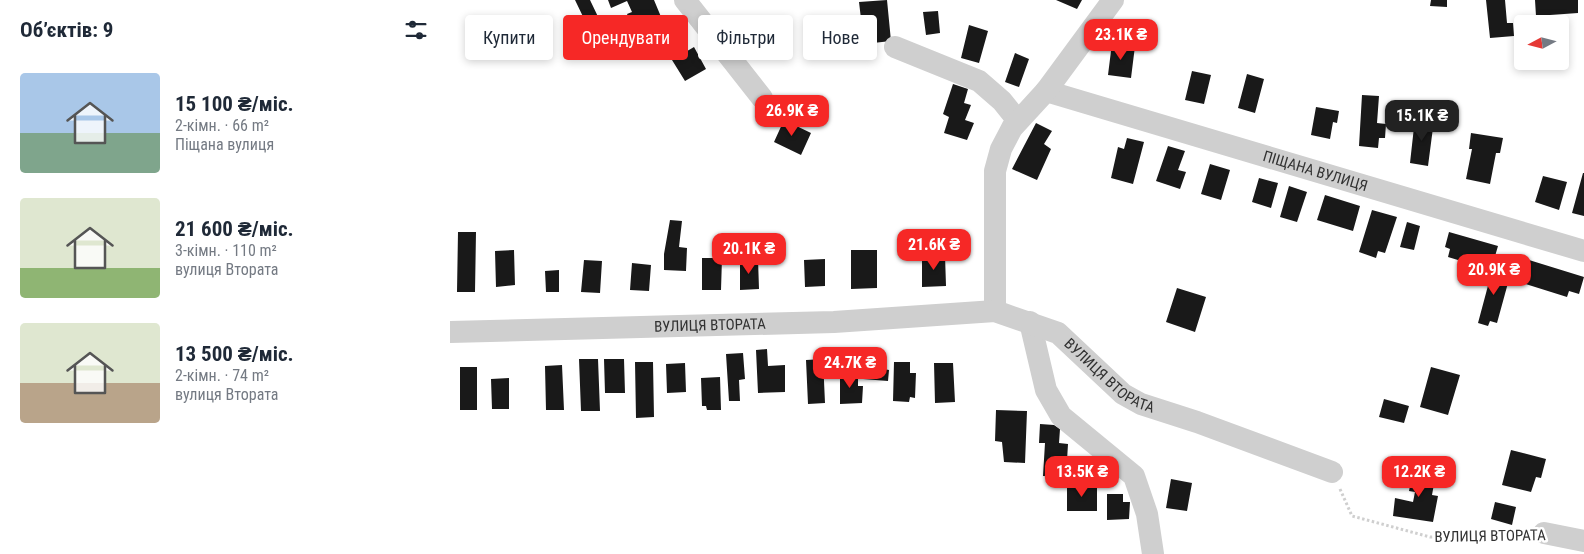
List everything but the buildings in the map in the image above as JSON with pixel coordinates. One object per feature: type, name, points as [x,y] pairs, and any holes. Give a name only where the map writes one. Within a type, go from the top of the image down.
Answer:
[{"type":"street","points":[[684,0],[762,98]]},
{"type":"street","points":[[995,310],[995,171],[1001,149],[1012,128],[1046,91],[1113,0]]},
{"type":"street","points":[[895,47],[979,81],[1002,101],[1018,121]]},
{"type":"street","name":"ПІЩАНА ВУЛИЦЯ","points":[[1046,91],[1584,251]]},
{"type":"street","name":"ВУЛИЦЯ ВТОРАТА","points":[[450,332],[834,322],[995,310],[1058,333],[1123,394],[1141,404],[1197,422],[1332,472]]},
{"type":"street","points":[[1030,322],[1046,390],[1061,416],[1134,476],[1147,514],[1153,554]]},
{"type":"street","name":"ВУЛИЦЯ ВТОРАТА","points":[[1544,533],[1584,541]]},
{"type":"path","name":"ВУЛИЦЯ ВТОРАТА","points":[[1332,472],[1352,516],[1430,537],[1544,533]]}]
